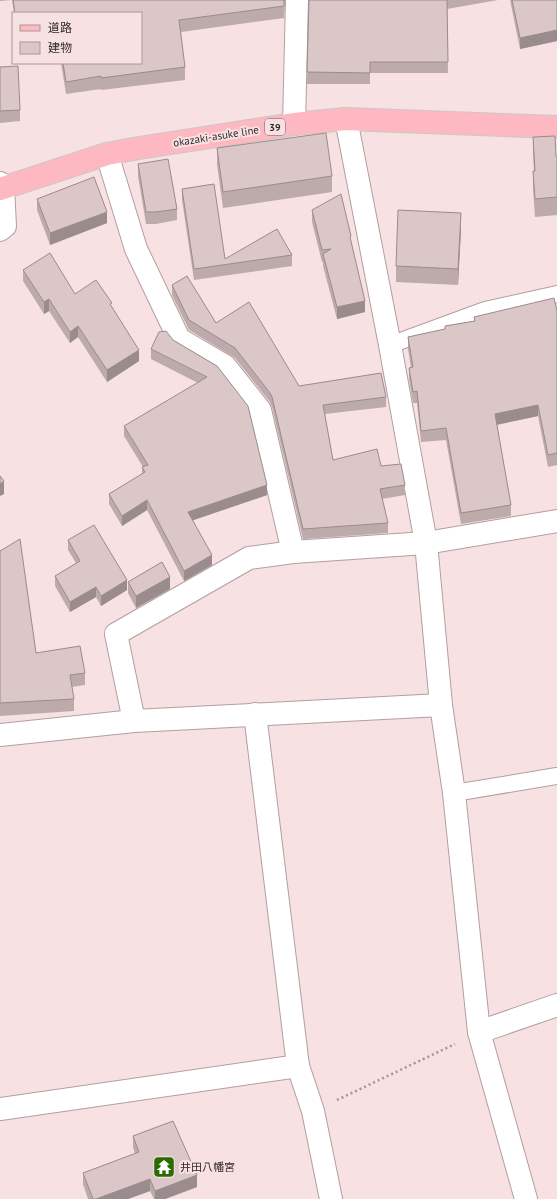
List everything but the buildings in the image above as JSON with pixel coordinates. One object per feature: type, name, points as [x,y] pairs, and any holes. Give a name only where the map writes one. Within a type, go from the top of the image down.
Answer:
[{"type":"main road","name":"okazaki-asuke line","points":[[1,186],[107,154],[294,124],[346,119],[557,127]]},
{"type":"street","points":[[294,124],[297,0]]},
{"type":"street","points":[[346,119],[426,543],[441,705],[454,794],[479,1032],[526,1199]]},
{"type":"street","points":[[107,154],[136,249],[179,339],[225,366],[260,410],[292,552]]},
{"type":"street","points":[[0,230],[6,226],[1,186]]},
{"type":"street","points":[[134,722],[116,634],[249,558],[292,552],[426,543],[557,521]]},
{"type":"street","points":[[0,736],[134,722],[255,714],[441,705]]},
{"type":"street","points":[[255,714],[298,1066],[313,1111],[331,1199]]},
{"type":"street","points":[[479,1032],[557,1005]]},
{"type":"street","points":[[0,1109],[298,1066]]},
{"type":"lane","points":[[390,346],[485,310],[557,294]]},
{"type":"lane","points":[[454,794],[557,776]]},
{"type":"path","points":[[313,1111],[479,1032]]},
{"type":"place","name":"井田八幡宮","points":[[164,1167]]}]
